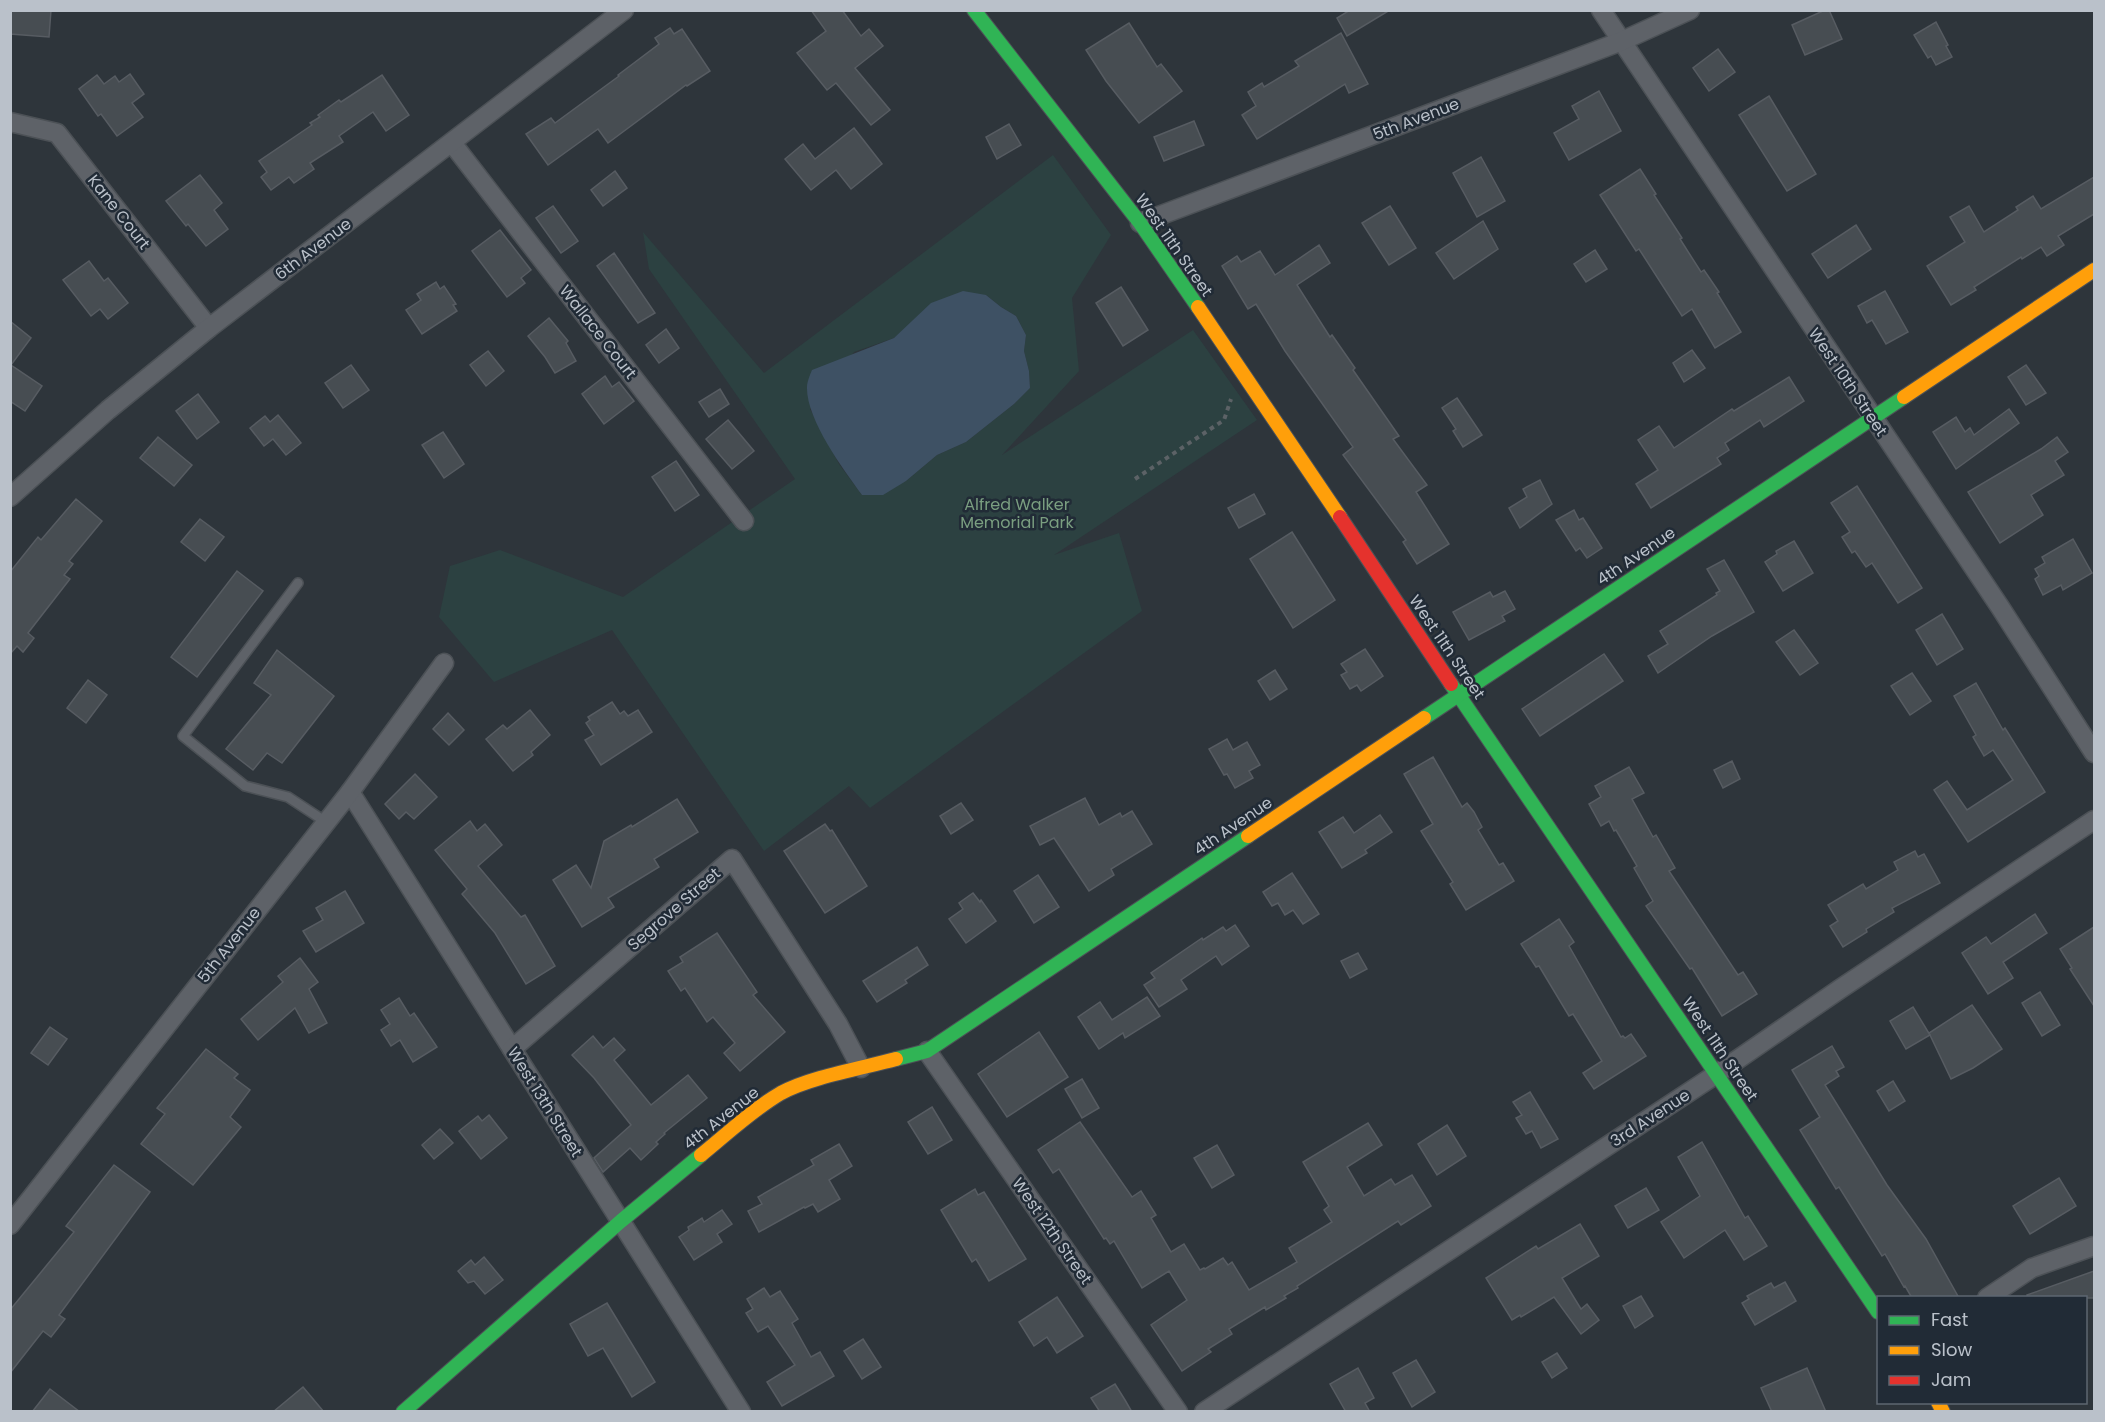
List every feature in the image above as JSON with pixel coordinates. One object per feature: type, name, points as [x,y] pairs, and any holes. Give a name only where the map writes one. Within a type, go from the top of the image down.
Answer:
[{"type":"street","name":"6th Avenue","points":[[10,497],[108,410],[209,328],[624,10]]},
{"type":"street","name":"West 11th Street","points":[[974,10],[1140,223],[1250,382],[1459,695],[1718,1073],[1877,1311]]},
{"type":"street","name":"West 10th Street","points":[[1601,10],[2000,607],[2094,753]]},
{"type":"street","name":"5th Avenue","points":[[1140,223],[1622,41],[1690,10]]},
{"type":"street","name":"Kane Court","points":[[10,122],[57,133],[209,328]]},
{"type":"street","name":"Wallace Court","points":[[452,143],[744,521]]},
{"type":"street","name":"4th Avenue","points":[[403,1412],[621,1221],[757,1109],[783,1092],[809,1082],[927,1051],[2094,270]]},
{"type":"street","name":"5th Avenue","points":[[10,1225],[350,792],[444,663]]},
{"type":"street","name":"West 13th Street","points":[[350,792],[741,1412]]},
{"type":"street","name":"3rd Avenue","points":[[1204,1412],[1718,1073],[2094,820]]},
{"type":"street","name":"Segrove Street","points":[[512,1049],[732,859],[838,1024],[861,1068]]},
{"type":"street","name":"West 12th Street","points":[[927,1051],[1178,1412]]},
{"type":"street","points":[[1990,1296],[2032,1268],[2094,1246]]},
{"type":"lane","points":[[298,583],[183,736],[245,786],[288,797],[326,822]]},
{"type":"path","points":[[1135,479],[1224,420],[1231,399]]},
{"type":"green space","name":"Alfred Walker Memorial Park","points":[[1053,155],[1111,235],[1072,298],[1079,371],[1002,455],[1193,330],[1257,420],[1054,555],[1119,533],[1142,611],[870,808],[849,786],[764,851],[612,630],[494,682],[439,617],[450,566],[500,550],[623,597],[795,479],[649,269],[643,232],[764,373]],"holes":[[[986,295],[1016,316],[1026,335],[1024,351],[1030,388],[1014,404],[966,442],[937,455],[906,481],[862,495],[839,464],[810,409],[854,352],[894,338],[909,326]]]},
{"type":"water","points":[[963,291],[986,295],[1016,316],[1026,335],[1024,351],[1030,388],[1014,404],[966,442],[937,455],[906,481],[883,495],[862,495],[827,443],[813,414],[808,400],[807,387],[812,370],[894,338],[931,303]]},
{"type":"building","points":[[10,10],[51,10],[49,37],[10,34]]},
{"type":"building","points":[[811,10],[842,10],[861,36],[869,29],[883,46],[855,68],[890,110],[871,125],[836,83],[827,90],[797,53],[826,31]]},
{"type":"building","points":[[1350,10],[1390,10],[1347,36],[1337,18]]},
{"type":"building","points":[[1829,10],[1842,39],[1805,55],[1792,25]]},
{"type":"building","points":[[1936,22],[1952,57],[1936,65],[1931,56],[1928,58],[1914,35]]},
{"type":"building","points":[[1129,23],[1157,67],[1161,64],[1182,91],[1139,123],[1106,81],[1086,50]]},
{"type":"building","points":[[670,28],[674,34],[682,29],[710,71],[686,85],[608,143],[598,129],[548,165],[526,134],[551,118],[555,123],[619,76],[659,44],[655,38]]},
{"type":"building","points":[[1341,33],[1368,84],[1349,93],[1345,84],[1257,139],[1242,115],[1256,106],[1248,92],[1262,83],[1264,87],[1299,66],[1295,61]]},
{"type":"building","points":[[1718,49],[1735,72],[1709,91],[1693,68]]},
{"type":"building","points":[[130,74],[144,94],[132,103],[143,117],[117,136],[101,114],[98,116],[79,89],[97,75],[104,84],[115,76],[119,82]]},
{"type":"building","points":[[382,75],[409,115],[386,131],[373,112],[339,136],[343,142],[310,163],[314,169],[294,183],[289,177],[271,190],[261,177],[267,172],[259,161],[312,125],[310,123],[320,117],[318,115],[339,100],[341,102]]},
{"type":"building","points":[[1599,91],[1621,131],[1569,160],[1554,133],[1579,119],[1572,106]]},
{"type":"building","points":[[1769,96],[1816,174],[1787,191],[1739,115]]},
{"type":"building","points":[[1194,121],[1204,145],[1164,161],[1154,137]]},
{"type":"building","points":[[1009,124],[1021,145],[997,159],[986,137]]},
{"type":"building","points":[[854,128],[882,164],[851,189],[836,170],[811,190],[785,159],[803,144],[815,159]]},
{"type":"building","points":[[1481,157],[1505,201],[1477,217],[1453,173]]},
{"type":"building","points":[[1640,169],[1682,238],[1680,239],[1701,272],[1704,270],[1719,292],[1717,293],[1741,332],[1715,348],[1692,309],[1682,316],[1639,249],[1636,251],[1600,195]]},
{"type":"building","points":[[615,171],[627,188],[603,206],[591,190]]},
{"type":"building","points":[[200,175],[222,203],[214,210],[228,229],[206,246],[166,201]]},
{"type":"building","points":[[2094,177],[2094,214],[2058,236],[2064,245],[2047,256],[2041,247],[2022,259],[2021,257],[1974,287],[1976,290],[1951,305],[1927,266],[1965,242],[1950,217],[1969,206],[1984,232],[2018,210],[2016,207],[2033,196],[2041,209]]},
{"type":"building","points":[[553,206],[578,241],[561,253],[536,218]]},
{"type":"building","points":[[1390,206],[1416,248],[1389,265],[1362,223]]},
{"type":"building","points":[[1483,221],[1498,249],[1454,279],[1436,253]]},
{"type":"building","points":[[1856,225],[1871,249],[1828,278],[1812,254]]},
{"type":"building","points":[[500,230],[531,270],[521,278],[525,283],[507,297],[472,251]]},
{"type":"building","points":[[1319,245],[1330,263],[1297,285],[1399,436],[1393,439],[1427,485],[1416,492],[1449,544],[1417,564],[1403,542],[1406,540],[1343,455],[1353,447],[1285,351],[1256,304],[1248,309],[1222,266],[1237,256],[1241,262],[1260,251],[1275,275]]},
{"type":"building","points":[[1595,250],[1607,269],[1586,282],[1574,264]]},
{"type":"building","points":[[614,253],[655,313],[638,323],[597,266]]},
{"type":"building","points":[[89,261],[104,281],[108,278],[128,303],[108,319],[100,309],[91,316],[63,280]]},
{"type":"building","points":[[436,282],[440,289],[444,286],[456,304],[453,305],[457,311],[422,334],[406,310],[421,300],[417,294]]},
{"type":"building","points":[[1121,287],[1148,330],[1123,346],[1096,303]]},
{"type":"building","points":[[1885,291],[1908,332],[1886,344],[1872,320],[1867,323],[1858,306]]},
{"type":"building","points":[[549,318],[568,341],[566,343],[576,361],[555,373],[528,336]]},
{"type":"building","points":[[10,321],[31,338],[11,365],[42,386],[25,411],[10,401]]},
{"type":"building","points":[[666,329],[679,348],[659,363],[646,345]]},
{"type":"building","points":[[1692,350],[1705,368],[1684,382],[1673,363]]},
{"type":"building","points":[[488,351],[504,371],[486,386],[470,365]]},
{"type":"building","points":[[351,365],[369,390],[343,408],[325,383]]},
{"type":"building","points":[[2026,365],[2046,393],[2026,405],[2008,377]]},
{"type":"building","points":[[605,376],[612,387],[619,382],[634,401],[604,424],[582,394]]},
{"type":"building","points":[[1789,377],[1804,401],[1764,427],[1760,420],[1725,443],[1729,450],[1717,458],[1721,464],[1651,508],[1636,484],[1658,470],[1638,440],[1659,426],[1674,448],[1732,409],[1734,411]]},
{"type":"building","points":[[720,389],[729,404],[709,417],[699,402]]},
{"type":"building","points":[[198,394],[219,422],[197,439],[176,411]]},
{"type":"building","points":[[1457,398],[1482,435],[1463,447],[1453,431],[1456,429],[1442,408]]},
{"type":"building","points":[[2009,409],[2019,423],[1956,469],[1933,432],[1956,417],[1965,432],[1970,428],[1974,435]]},
{"type":"building","points":[[278,415],[301,443],[286,455],[273,439],[264,446],[250,428],[265,416],[270,422]]},
{"type":"building","points":[[728,420],[754,451],[732,469],[706,439]]},
{"type":"building","points":[[443,432],[464,464],[444,478],[422,445]]},
{"type":"building","points":[[158,437],[192,465],[174,486],[140,458]]},
{"type":"building","points":[[2057,437],[2068,452],[2055,461],[2064,475],[2031,495],[2043,515],[2000,543],[1968,492]]},
{"type":"building","points":[[676,461],[699,495],[675,511],[652,477]]},
{"type":"building","points":[[1540,480],[1552,504],[1520,528],[1509,508],[1527,497],[1523,489]]},
{"type":"building","points":[[1857,486],[1922,588],[1898,603],[1872,563],[1866,567],[1855,551],[1852,553],[1842,537],[1850,532],[1831,503]]},
{"type":"building","points":[[1254,494],[1265,514],[1239,528],[1228,508]]},
{"type":"building","points":[[76,499],[102,521],[69,561],[73,564],[64,575],[70,579],[28,633],[34,638],[23,652],[17,646],[10,654],[10,572],[38,537],[41,540]]},
{"type":"building","points":[[1574,510],[1579,520],[1583,518],[1602,548],[1587,558],[1580,548],[1576,551],[1556,520]]},
{"type":"building","points":[[200,519],[224,537],[205,561],[181,542]]},
{"type":"building","points":[[1292,532],[1335,600],[1293,628],[1250,559]]},
{"type":"building","points":[[2073,539],[2092,573],[2063,590],[2061,585],[2043,595],[2035,579],[2039,576],[2035,569],[2045,563],[2042,557]]},
{"type":"building","points":[[1794,541],[1813,573],[1783,591],[1765,562],[1777,554],[1776,551]]},
{"type":"building","points":[[1724,560],[1754,612],[1712,636],[1658,673],[1648,656],[1668,644],[1660,631],[1717,595],[1716,593],[1720,591],[1707,569]]},
{"type":"building","points":[[237,571],[263,591],[197,677],[171,657]]},
{"type":"building","points":[[1505,591],[1515,609],[1502,616],[1505,621],[1469,640],[1453,612],[1490,592],[1493,597]]},
{"type":"building","points":[[1942,614],[1963,649],[1937,665],[1916,630]]},
{"type":"building","points":[[1794,630],[1818,663],[1800,675],[1776,642]]},
{"type":"building","points":[[1365,649],[1383,676],[1361,691],[1357,685],[1350,689],[1341,675],[1347,672],[1341,664]]},
{"type":"building","points":[[277,650],[334,696],[282,763],[267,753],[253,770],[226,749],[271,695],[254,683]]},
{"type":"building","points":[[1604,654],[1623,681],[1540,736],[1522,709]]},
{"type":"building","points":[[1275,670],[1287,689],[1270,700],[1258,681]]},
{"type":"building","points":[[1912,673],[1931,701],[1910,715],[1891,686]]},
{"type":"building","points":[[88,680],[107,695],[86,723],[67,708]]},
{"type":"building","points":[[1976,683],[2003,730],[2005,728],[2045,792],[1968,842],[1934,790],[1947,781],[1967,810],[2013,780],[1993,750],[1984,756],[1973,737],[1976,735],[1954,696]]},
{"type":"building","points":[[612,702],[620,714],[624,711],[628,716],[638,710],[652,732],[601,765],[585,740],[594,735],[586,723],[590,720],[588,717]]},
{"type":"building","points":[[530,710],[550,735],[531,752],[533,755],[513,771],[486,739],[503,725],[507,729]]},
{"type":"building","points":[[448,713],[464,730],[449,745],[433,729]]},
{"type":"building","points":[[1227,739],[1233,750],[1247,742],[1260,765],[1249,771],[1253,778],[1235,788],[1227,774],[1224,775],[1209,749]]},
{"type":"building","points":[[1433,757],[1462,807],[1467,803],[1474,812],[1482,827],[1478,830],[1499,865],[1503,863],[1514,881],[1466,910],[1450,884],[1453,882],[1421,831],[1433,824],[1404,774]]},
{"type":"building","points":[[1732,761],[1740,779],[1723,788],[1714,770]]},
{"type":"building","points":[[1629,767],[1644,793],[1632,799],[1653,837],[1656,835],[1675,868],[1669,871],[1738,975],[1743,972],[1757,994],[1722,1016],[1692,968],[1690,969],[1646,906],[1653,901],[1634,868],[1637,866],[1616,830],[1614,831],[1609,821],[1601,826],[1589,804],[1601,797],[1595,786]]},
{"type":"building","points":[[415,774],[437,797],[414,819],[406,812],[399,819],[385,804]]},
{"type":"building","points":[[1085,798],[1099,825],[1120,813],[1122,817],[1132,811],[1152,844],[1111,869],[1114,875],[1089,891],[1054,838],[1040,845],[1030,826]]},
{"type":"building","points":[[677,799],[698,832],[654,859],[659,867],[608,898],[614,907],[582,927],[553,880],[576,865],[591,888],[604,841],[631,825],[632,827]]},
{"type":"building","points":[[961,803],[973,820],[951,834],[940,816]]},
{"type":"building","points":[[1380,815],[1392,832],[1365,850],[1367,853],[1342,868],[1319,832],[1343,817],[1354,833]]},
{"type":"building","points":[[470,821],[477,831],[485,824],[502,845],[478,866],[521,917],[525,915],[555,966],[526,984],[495,933],[462,894],[467,889],[435,850]]},
{"type":"building","points":[[825,824],[830,831],[832,830],[867,886],[825,913],[784,851]]},
{"type":"building","points":[[1915,851],[1918,857],[1924,854],[1940,883],[1892,908],[1894,912],[1866,929],[1867,932],[1843,947],[1830,926],[1838,921],[1828,905],[1863,884],[1866,889],[1898,870],[1894,862]]},
{"type":"building","points":[[1292,873],[1319,914],[1303,924],[1293,910],[1285,915],[1278,903],[1272,906],[1263,892]]},
{"type":"building","points":[[1038,875],[1059,907],[1034,923],[1014,891]]},
{"type":"building","points":[[345,891],[364,923],[316,952],[303,931],[323,920],[316,908]]},
{"type":"building","points":[[973,893],[996,921],[966,943],[949,919],[963,909],[959,903]]},
{"type":"building","points":[[2035,914],[2047,933],[2003,962],[2013,978],[1988,994],[1962,953],[1986,937],[1991,944]]},
{"type":"building","points":[[1559,919],[1574,942],[1569,946],[1621,1037],[1625,1038],[1631,1034],[1646,1056],[1594,1089],[1583,1073],[1602,1061],[1573,1014],[1569,1016],[1539,966],[1536,967],[1521,944]]},
{"type":"building","points":[[1235,925],[1249,946],[1222,965],[1216,956],[1181,980],[1187,989],[1159,1007],[1144,985],[1155,978],[1151,973],[1202,938],[1203,940],[1223,927],[1226,931]]},
{"type":"building","points":[[2094,927],[2094,1006],[2060,949]]},
{"type":"building","points":[[717,933],[757,992],[753,995],[785,1032],[740,1071],[724,1053],[735,1043],[713,1017],[707,1022],[685,988],[681,991],[668,971],[683,962],[680,957]]},
{"type":"building","points":[[917,947],[928,965],[905,980],[907,983],[877,1002],[863,981]]},
{"type":"building","points":[[1358,953],[1367,969],[1350,978],[1341,961]]},
{"type":"building","points":[[300,958],[318,982],[309,989],[327,1023],[309,1033],[295,1008],[258,1040],[241,1019],[283,982],[278,976]]},
{"type":"building","points":[[2040,992],[2060,1025],[2042,1036],[2022,1003]]},
{"type":"building","points":[[1147,997],[1160,1016],[1125,1038],[1123,1033],[1099,1049],[1078,1017],[1100,1002],[1112,1020]]},
{"type":"building","points":[[399,998],[410,1016],[414,1013],[437,1047],[413,1062],[400,1040],[391,1046],[381,1030],[390,1024],[381,1010]]},
{"type":"building","points":[[1972,1005],[2002,1049],[1951,1079],[1929,1033]]},
{"type":"building","points":[[1913,1007],[1930,1035],[1906,1049],[1890,1021]]},
{"type":"building","points":[[50,1027],[67,1039],[48,1065],[31,1053]]},
{"type":"building","points":[[1039,1032],[1068,1077],[1007,1117],[978,1074]]},
{"type":"building","points":[[593,1036],[603,1048],[614,1038],[625,1050],[614,1060],[651,1105],[688,1075],[707,1098],[664,1133],[656,1142],[658,1144],[641,1160],[630,1148],[603,1172],[594,1158],[631,1125],[594,1078],[572,1055]]},
{"type":"building","points":[[1832,1046],[1844,1067],[1836,1071],[1839,1076],[1825,1085],[1887,1185],[1926,1239],[1958,1296],[1911,1296],[1904,1287],[1885,1254],[1882,1256],[1839,1187],[1836,1189],[1800,1130],[1820,1117],[1792,1070]]},
{"type":"building","points":[[206,1049],[238,1074],[234,1078],[250,1090],[230,1117],[241,1127],[193,1185],[141,1144],[165,1114],[157,1108]]},
{"type":"building","points":[[1082,1079],[1099,1108],[1082,1118],[1065,1089]]},
{"type":"building","points":[[1893,1081],[1905,1101],[1889,1111],[1877,1091]]},
{"type":"building","points":[[1530,1092],[1558,1139],[1541,1148],[1532,1131],[1526,1134],[1516,1118],[1522,1115],[1513,1102]]},
{"type":"building","points":[[932,1107],[952,1140],[928,1154],[908,1122]]},
{"type":"building","points":[[489,1115],[507,1138],[481,1159],[459,1131],[478,1116],[482,1121]]},
{"type":"building","points":[[1080,1122],[1132,1197],[1141,1191],[1156,1215],[1151,1218],[1171,1252],[1184,1244],[1200,1270],[1223,1258],[1228,1265],[1232,1262],[1249,1290],[1297,1262],[1289,1248],[1332,1222],[1324,1210],[1329,1206],[1303,1162],[1368,1123],[1382,1145],[1347,1167],[1364,1196],[1391,1179],[1395,1185],[1412,1175],[1431,1206],[1401,1225],[1398,1221],[1297,1286],[1298,1288],[1284,1296],[1286,1298],[1266,1310],[1265,1307],[1229,1329],[1232,1334],[1208,1349],[1211,1352],[1182,1371],[1151,1325],[1187,1300],[1169,1271],[1142,1288],[1114,1241],[1110,1244],[1106,1238],[1104,1239],[1059,1169],[1053,1173],[1038,1150]]},
{"type":"building","points":[[1447,1125],[1466,1156],[1437,1175],[1418,1144]]},
{"type":"building","points":[[440,1129],[453,1143],[434,1159],[422,1145]]},
{"type":"building","points":[[1702,1142],[1745,1218],[1748,1216],[1767,1246],[1744,1260],[1725,1230],[1684,1258],[1661,1222],[1700,1196],[1678,1157]]},
{"type":"building","points":[[839,1144],[852,1166],[829,1180],[840,1199],[818,1212],[813,1204],[804,1207],[759,1232],[748,1211],[762,1204],[758,1197],[814,1165],[811,1160]]},
{"type":"building","points":[[1217,1145],[1234,1175],[1212,1188],[1194,1158]]},
{"type":"building","points":[[114,1165],[150,1192],[59,1315],[65,1319],[51,1337],[43,1331],[10,1373],[10,1310],[74,1232],[66,1226]]},
{"type":"building","points":[[2059,1178],[2076,1206],[2030,1234],[2013,1206]]},
{"type":"building","points":[[1646,1188],[1659,1210],[1628,1228],[1615,1206]]},
{"type":"building","points":[[975,1189],[978,1195],[984,1192],[1026,1259],[989,1281],[976,1259],[972,1262],[941,1210]]},
{"type":"building","points":[[722,1210],[732,1224],[717,1234],[722,1242],[694,1260],[679,1237],[689,1230],[688,1227],[702,1218],[704,1222]]},
{"type":"building","points":[[1580,1224],[1599,1256],[1562,1278],[1581,1309],[1587,1304],[1599,1320],[1581,1334],[1554,1297],[1512,1320],[1486,1278],[1536,1246],[1538,1249]]},
{"type":"building","points":[[484,1257],[503,1280],[485,1294],[474,1281],[468,1283],[458,1271],[471,1260],[475,1265]]},
{"type":"building","points":[[2094,1271],[2094,1298],[2027,1295]]},
{"type":"building","points":[[1785,1282],[1796,1301],[1755,1325],[1742,1303],[1749,1299],[1747,1296],[1771,1283],[1774,1288]]},
{"type":"building","points":[[764,1288],[770,1297],[780,1291],[798,1319],[792,1323],[811,1357],[820,1352],[834,1376],[782,1406],[767,1382],[795,1365],[768,1326],[758,1332],[746,1313],[753,1309],[747,1299]]},
{"type":"building","points":[[1641,1296],[1653,1316],[1635,1328],[1623,1306]]},
{"type":"building","points":[[1057,1297],[1083,1336],[1057,1353],[1047,1337],[1034,1346],[1019,1322]]},
{"type":"building","points":[[607,1303],[655,1382],[632,1397],[603,1348],[588,1356],[570,1324]]},
{"type":"building","points":[[863,1339],[881,1367],[862,1379],[844,1351]]},
{"type":"building","points":[[1557,1353],[1567,1368],[1552,1378],[1542,1362]]},
{"type":"building","points":[[1416,1360],[1435,1392],[1412,1407],[1393,1373]]},
{"type":"building","points":[[1358,1368],[1374,1398],[1365,1403],[1370,1412],[1346,1412],[1330,1384]]},
{"type":"building","points":[[1807,1368],[1826,1412],[1772,1412],[1761,1388]]},
{"type":"building","points":[[1115,1384],[1132,1412],[1100,1412],[1091,1398]]},
{"type":"building","points":[[303,1387],[324,1412],[273,1412]]},
{"type":"building","points":[[50,1389],[80,1412],[32,1412]]},
{"type":"traffic: fast","points":[[974,10],[1140,223],[1198,307]]},
{"type":"traffic: fast","points":[[1424,718],[1904,397]]},
{"type":"traffic: fast","points":[[1451,684],[1877,1311]]},
{"type":"traffic: fast","points":[[896,1059],[927,1051],[1248,836]]},
{"type":"traffic: fast","points":[[403,1412],[621,1221],[701,1155]]},
{"type":"traffic: slow","points":[[1904,397],[2094,270]]},
{"type":"traffic: slow","points":[[1198,307],[1340,517]]},
{"type":"traffic: slow","points":[[1248,836],[1424,718]]},
{"type":"traffic: slow","points":[[701,1155],[770,1100],[793,1087],[896,1059]]},
{"type":"traffic: slow","points":[[1939,1404],[1943,1412]]},
{"type":"traffic: jam","points":[[1340,517],[1451,684]]}]
